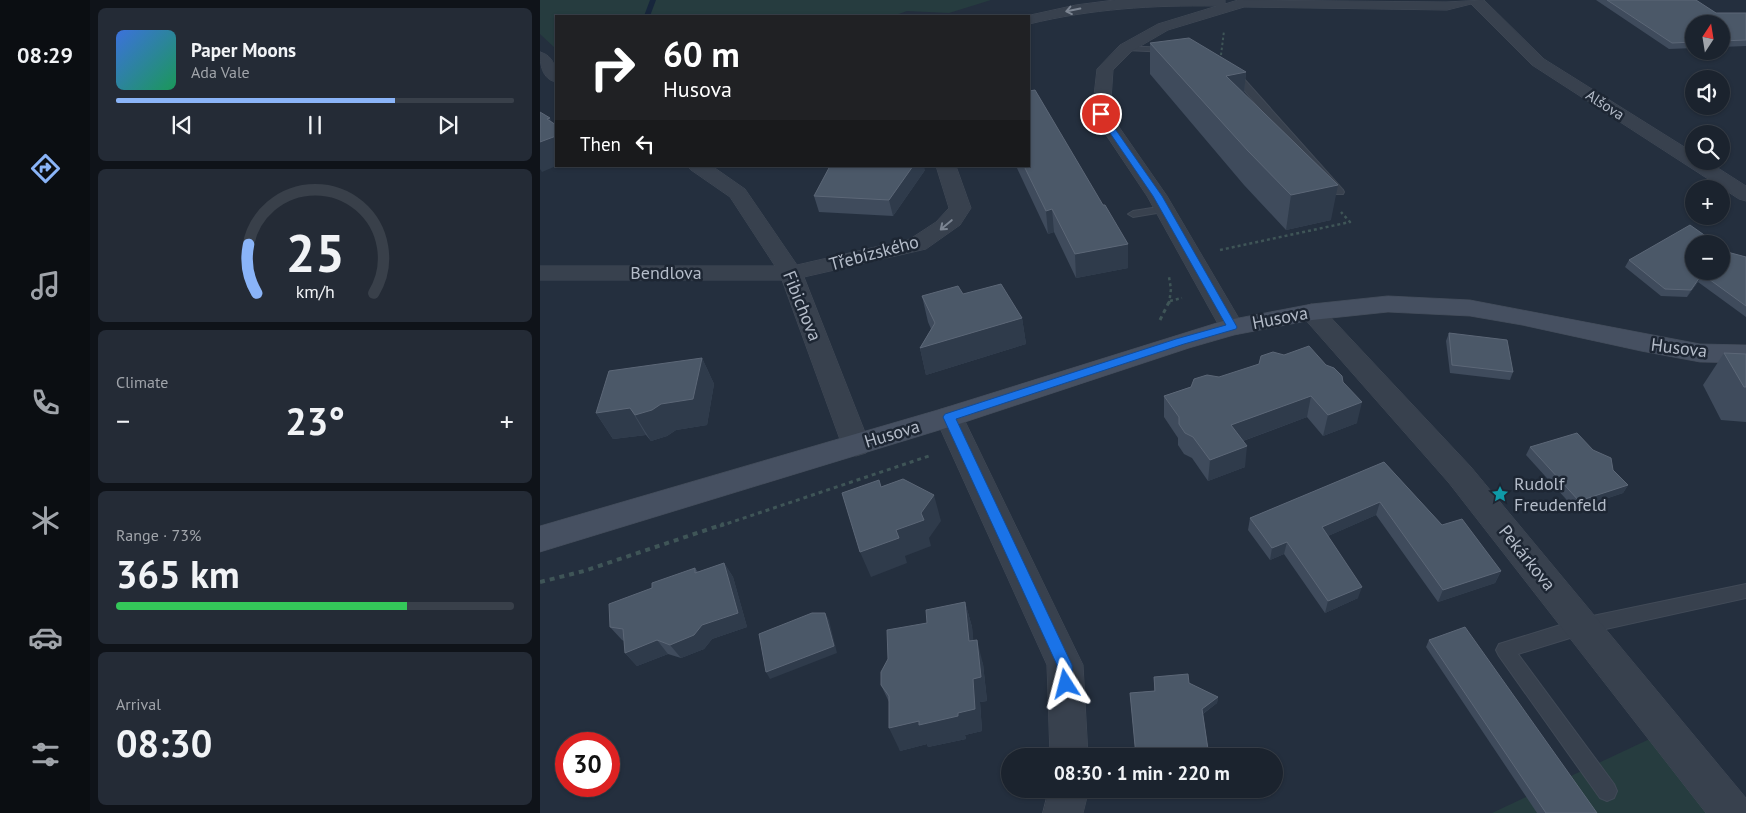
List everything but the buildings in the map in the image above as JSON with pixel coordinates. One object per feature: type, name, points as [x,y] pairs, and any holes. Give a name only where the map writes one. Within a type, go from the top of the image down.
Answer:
[{"type":"street","points":[[1030,20],[1089,7],[1144,2],[1447,6],[1468,0]]},
{"type":"street","name":"Alšova","points":[[1476,0],[1538,62],[1746,195]]},
{"type":"street","points":[[1232,327],[1165,209],[1101,114],[1105,70],[1126,48],[1163,28],[1244,3]]},
{"type":"street","points":[[540,57],[555,76]]},
{"type":"street","name":"Fibichova","points":[[699,167],[738,193],[792,273],[856,445]]},
{"type":"street","name":"Třebízského","points":[[792,273],[918,244],[944,227],[952,220],[960,208],[946,167]]},
{"type":"street","name":"Bendlova","points":[[540,273],[792,273]]},
{"type":"street","name":"Husova","points":[[540,539],[949,417],[1180,342],[1232,327],[1312,312],[1388,304],[1470,308],[1675,349],[1700,353],[1746,354]]},
{"type":"street","name":"Pekárkova","points":[[1312,312],[1460,475],[1732,813]]},
{"type":"street","points":[[949,417],[1065,665],[1069,748]]},
{"type":"street","points":[[1063,813],[1067,798]]},
{"type":"lane","points":[[1126,48],[1176,50]]},
{"type":"lane","points":[[1227,66],[1339,192]]},
{"type":"lane","points":[[1133,214],[1165,209]]},
{"type":"lane","points":[[1607,791],[1505,650],[1583,626],[1746,591]]},
{"type":"path","points":[[1193,256],[1350,222],[1332,202],[1339,192]]},
{"type":"path","points":[[1162,318],[1170,301],[1172,285],[1166,270]]},
{"type":"green space","points":[[540,0],[991,0],[949,13],[907,11],[896,15],[555,15],[555,48],[540,34]]},
{"type":"green space","points":[[1656,736],[1714,813],[1492,813]]},
{"type":"waterway","points":[[647,15],[653,0]]},
{"type":"place","name":"Rudolf Freudenfeld","points":[[1500,494]]},
{"type":"route","points":[[1066,684],[1065,665],[949,417],[1232,327],[1157,196],[1101,114]]}]
